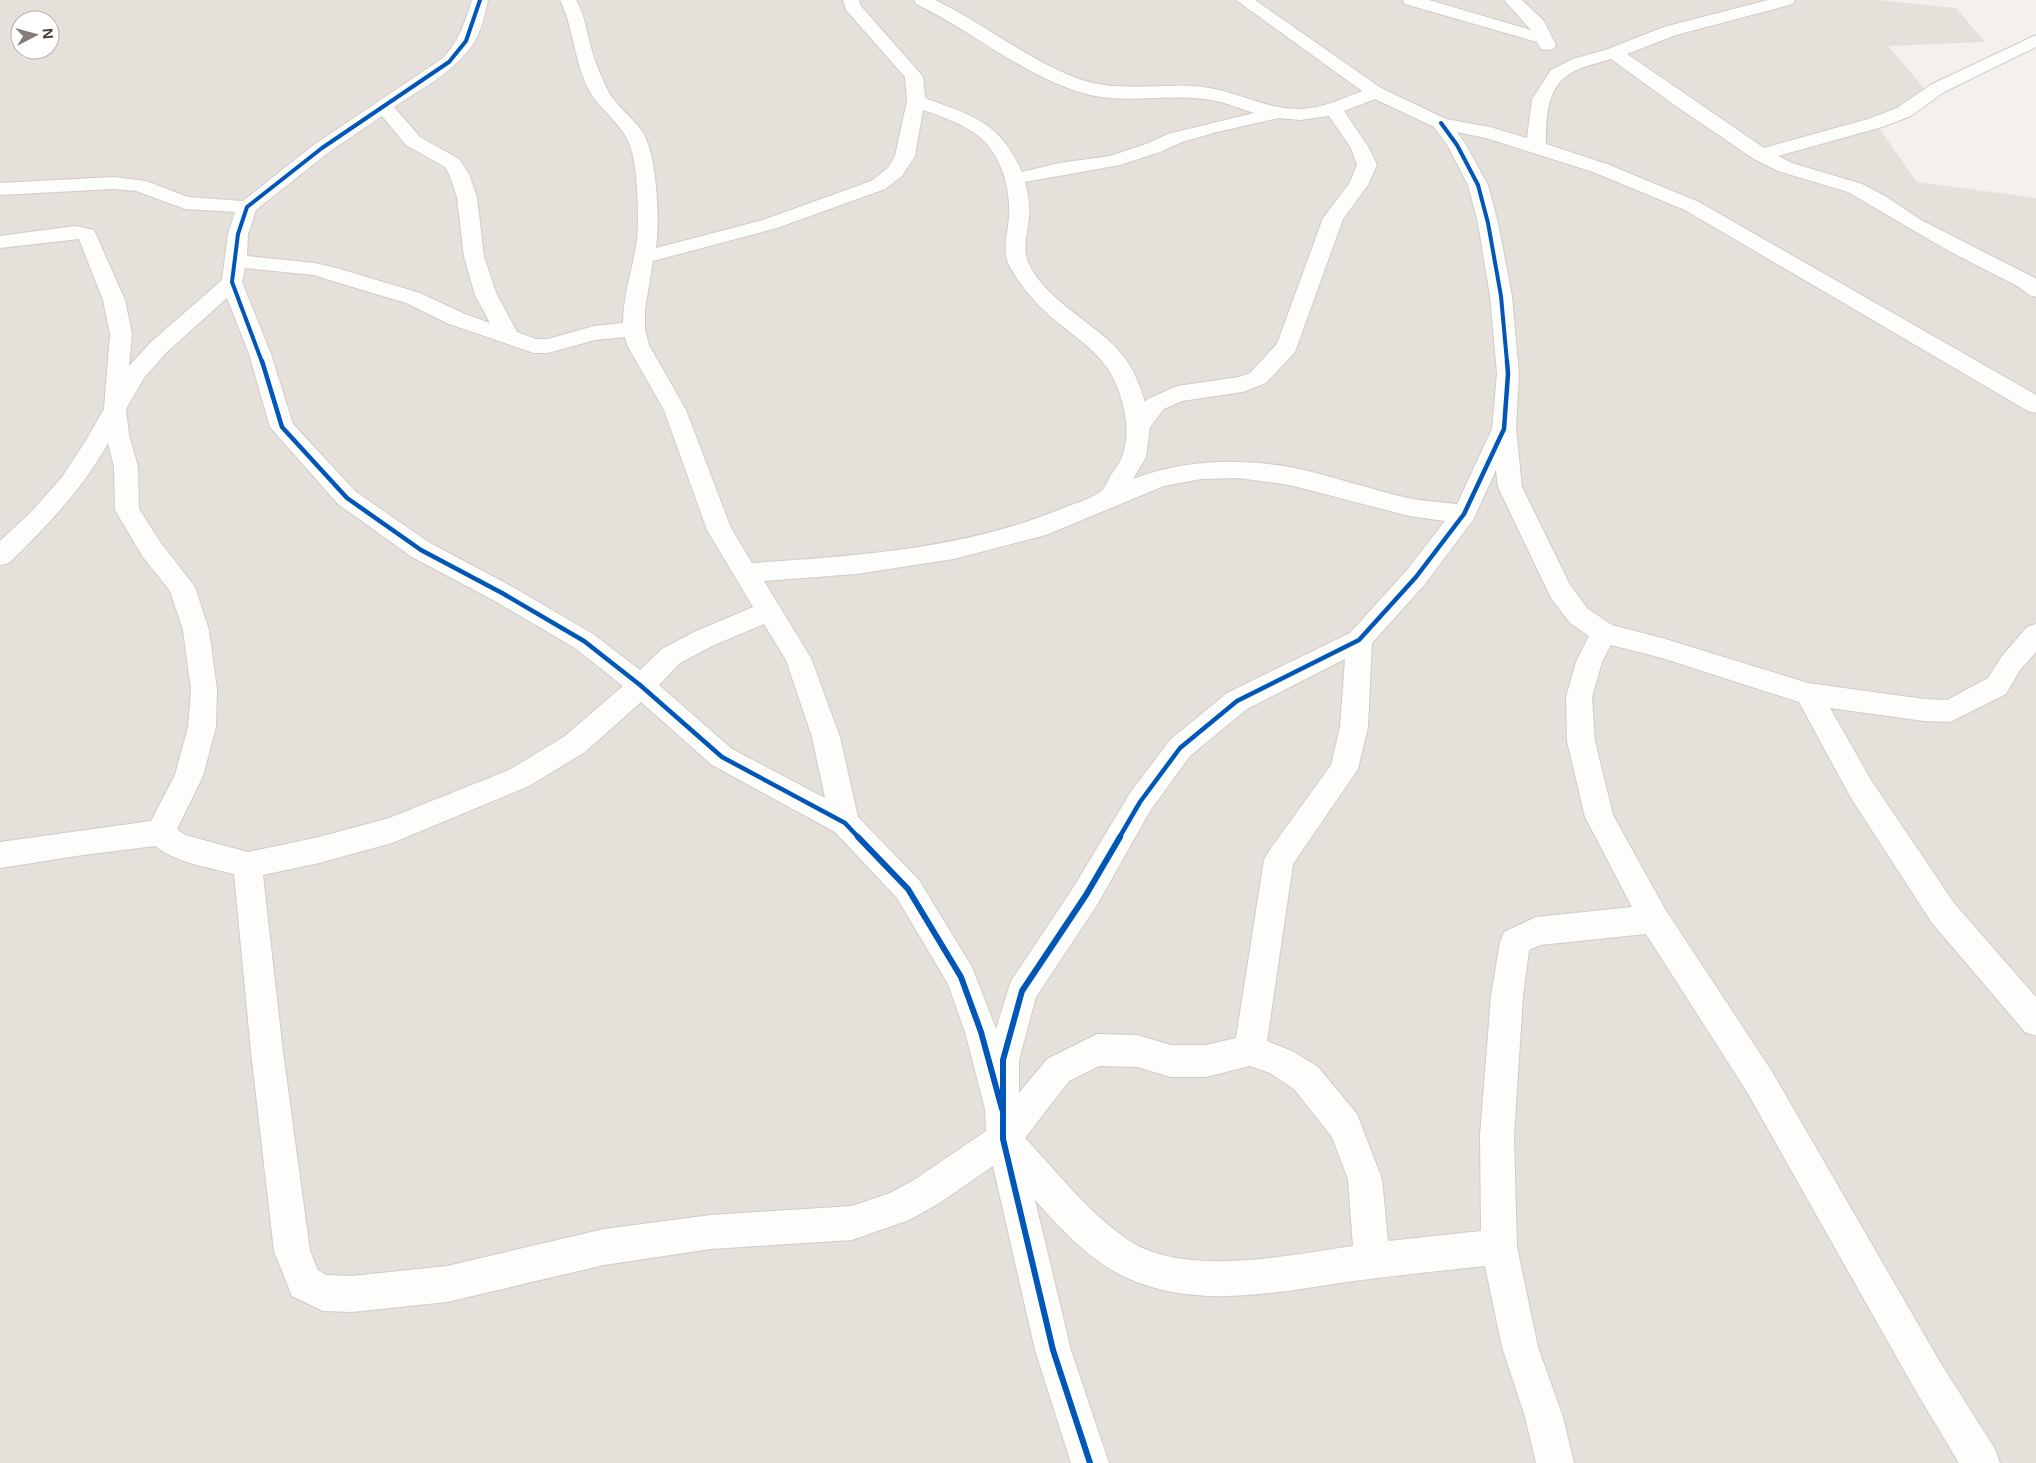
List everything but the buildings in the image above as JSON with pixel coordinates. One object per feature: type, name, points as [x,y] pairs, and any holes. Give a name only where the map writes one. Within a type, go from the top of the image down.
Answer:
[{"type":"street","points":[[480,0],[471,34],[463,48],[449,62],[322,148],[247,207],[238,234],[234,272],[282,427],[347,498],[421,550],[502,593],[584,641],[640,685],[722,757],[845,823],[908,889],[961,977],[981,1032],[1052,1350],[1090,1463]]},
{"type":"street","points":[[568,0],[576,15],[583,52],[598,90],[634,134],[641,149],[646,187],[647,239],[634,309],[634,329],[638,345],[675,410],[719,530],[798,658],[826,738],[845,823]]},
{"type":"street","points":[[644,257],[770,224],[878,185],[896,172],[905,156],[916,101],[914,77],[852,6],[851,0]]},
{"type":"street","points":[[922,0],[1052,74],[1090,90],[1204,94],[1231,98],[1278,114],[1307,115],[1334,110],[1375,92]]},
{"type":"street","points":[[1244,0],[1375,92],[1441,123],[1490,133],[1600,168],[1692,206],[2036,405]]},
{"type":"street","points":[[1411,0],[1545,39]]},
{"type":"street","points":[[1512,0],[1538,25],[1557,74]]},
{"type":"street","points":[[1536,147],[1537,121],[1541,99],[1557,74],[1579,63],[1614,53],[1670,31],[1787,0]]},
{"type":"street","points":[[1761,155],[1875,123],[1904,112],[1938,88],[2036,40]]},
{"type":"street","points":[[1614,53],[1761,155],[1785,167],[1855,188],[1930,232],[2026,282],[2036,290]]},
{"type":"street","points":[[916,101],[972,123],[987,132],[1002,152],[1015,179],[1020,215],[1014,246],[1020,267],[1062,314],[1094,340],[1119,366],[1134,399],[1139,425],[1134,457],[1110,498]]},
{"type":"street","points":[[383,106],[412,141],[452,163],[459,174],[467,196],[474,257],[486,295],[508,338]]},
{"type":"street","points":[[1139,425],[1156,404],[1177,394],[1243,384],[1258,378],[1287,347],[1311,274],[1333,218],[1358,185],[1366,165],[1360,148],[1334,110]]},
{"type":"street","points":[[1015,179],[1059,169],[1113,161],[1199,132],[1278,114]]},
{"type":"street","points":[[1441,123],[1457,145],[1478,185],[1488,223],[1501,296],[1508,374],[1504,429],[1510,487],[1560,591],[1579,616],[1604,633],[1662,648],[1808,694],[1924,710],[1950,711],[1996,686],[2011,663],[2036,634]]},
{"type":"street","points":[[0,189],[114,183],[139,185],[185,203],[247,207]]},
{"type":"street","points":[[0,242],[75,232],[87,234],[114,300],[122,334],[115,408],[117,434],[126,467],[127,510],[152,550],[182,587],[196,630],[204,690],[202,727],[189,776],[160,833]]},
{"type":"street","points":[[0,556],[41,517],[70,483],[94,447],[135,374],[158,347],[234,272],[315,269],[413,298],[457,319],[534,346],[548,346],[594,333],[634,329]]},
{"type":"street","points":[[1499,1247],[1372,1260],[1224,1280],[1177,1276],[1135,1263],[1092,1236],[1002,1124],[1003,1060],[1022,991],[1086,894],[1140,802],[1180,748],[1237,700],[1358,640],[1416,577],[1464,514],[1504,429]]},
{"type":"street","points":[[745,573],[856,565],[954,550],[1036,529],[1160,478],[1200,471],[1238,470],[1290,476],[1408,507],[1464,514]]},
{"type":"street","points":[[0,855],[83,842],[160,833],[177,846],[248,865],[319,850],[392,830],[519,778],[575,744],[615,711],[671,656],[703,639],[769,611]]},
{"type":"street","points":[[1604,633],[1589,662],[1580,697],[1581,741],[1599,817],[1654,919],[1759,1081],[1927,1375],[1981,1463]]},
{"type":"street","points":[[1250,1050],[1279,860],[1344,769],[1354,727],[1358,640]]},
{"type":"street","points":[[1808,694],[1861,789],[1907,862],[1943,913],[2023,987],[2036,1021]]},
{"type":"street","points":[[248,865],[265,1033],[292,1251],[305,1282],[322,1293],[352,1294],[446,1284],[604,1247],[701,1233],[852,1223],[904,1204],[926,1192],[1002,1124],[1058,1070],[1097,1050],[1137,1052],[1171,1061],[1206,1061],[1250,1050],[1282,1062],[1306,1078],[1345,1126],[1365,1179],[1372,1260]]},
{"type":"street","points":[[1555,1463],[1544,1417],[1520,1347],[1499,1247],[1497,1136],[1506,996],[1515,942],[1536,930],[1654,919]]},
{"type":"shaded area","points":[[0,0],[1878,0],[1956,8],[1985,42],[1888,46],[1925,89],[1917,97],[1888,112],[1871,117],[1917,182],[2036,198],[2036,1463],[0,1463]]},
{"type":"cycle path","points":[[480,0],[466,41],[449,62],[322,148],[247,207],[238,234],[232,282],[260,354],[282,427],[347,498],[421,550],[502,593],[584,641],[640,685],[722,757],[845,823],[908,889],[961,977],[981,1032],[1002,1109]]},
{"type":"cycle path","points":[[1090,1463],[1053,1350],[1003,1139],[1003,1060],[1022,991],[1086,895],[1140,802],[1180,748],[1237,701],[1359,640],[1416,577],[1464,514],[1504,429],[1508,374],[1501,296],[1488,223],[1478,185],[1457,145],[1441,123]]}]
